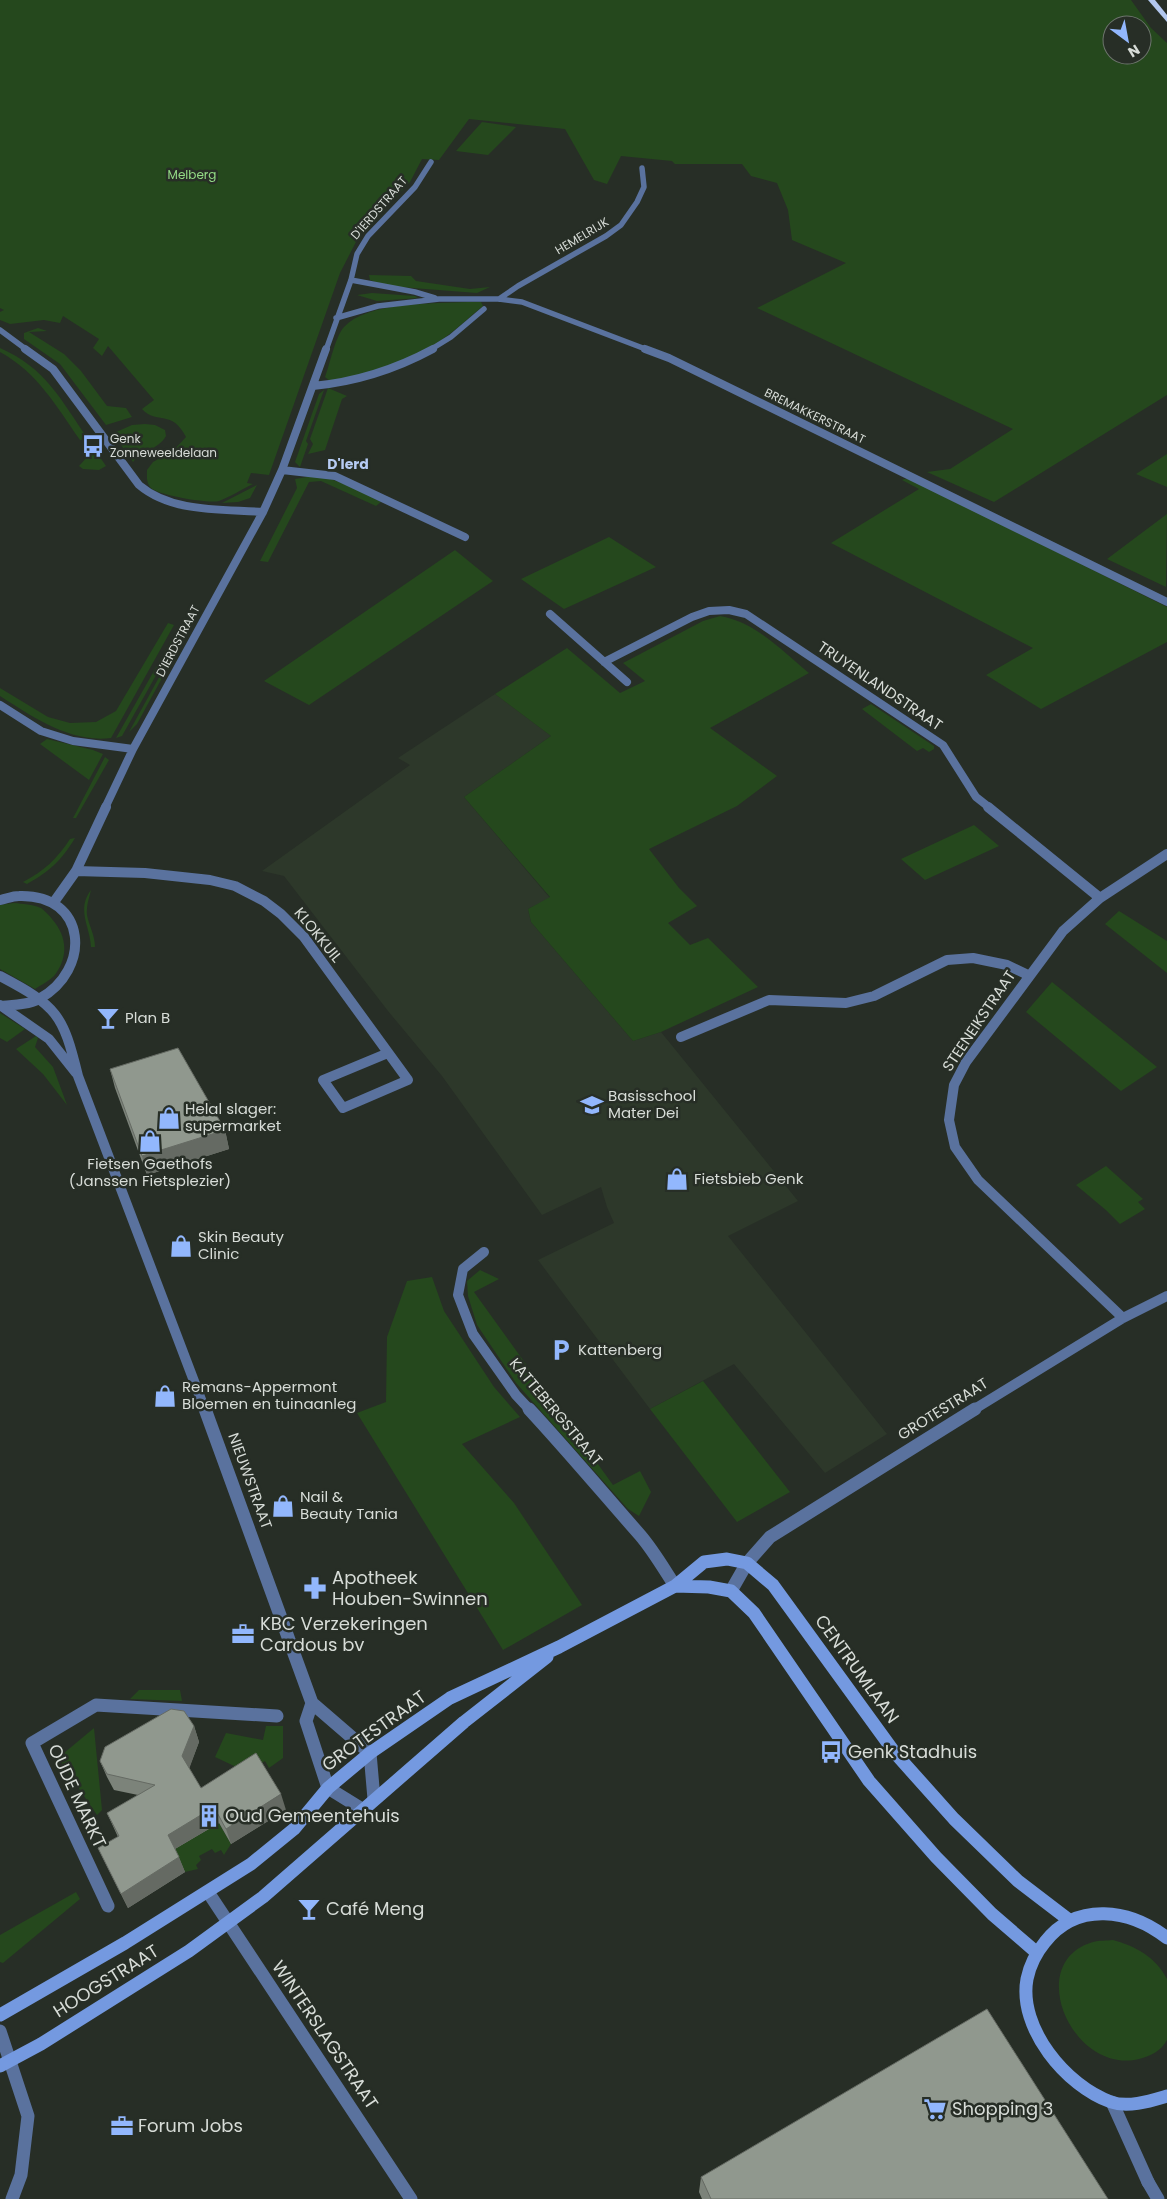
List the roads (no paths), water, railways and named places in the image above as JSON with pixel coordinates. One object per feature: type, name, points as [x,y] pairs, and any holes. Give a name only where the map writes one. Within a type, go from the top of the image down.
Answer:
[{"type":"highway","points":[[1151,0],[1167,20]]},
{"type":"main road","name":"GROTESTRAAT","points":[[208,1892],[250,1864],[294,1829],[328,1788],[370,1753],[450,1698],[559,1647],[675,1586],[704,1562],[727,1559],[747,1564]]},
{"type":"main road","name":"CENTRUMLAAN","points":[[747,1564],[773,1585],[895,1753],[954,1819],[1018,1881],[1069,1920]]},
{"type":"main road","name":"GROTESTRAAT","points":[[675,1586],[709,1587],[731,1591]]},
{"type":"main road","points":[[731,1591],[754,1613],[869,1781],[936,1857],[992,1914],[1036,1952]]},
{"type":"main road","name":"GROTESTRAAT","points":[[228,1922],[264,1897],[362,1809],[464,1722],[559,1647]]},
{"type":"main road","name":"HOOGSTRAAT","points":[[0,2015],[125,1943],[208,1892]]},
{"type":"main road","points":[[1167,1938],[1144,1923],[1123,1916],[1104,1913],[1086,1915],[1069,1920],[1045,1939],[1036,1952],[1030,1968],[1027,1985],[1028,2003],[1034,2028],[1045,2051],[1062,2071],[1082,2087],[1112,2102],[1137,2103],[1167,2096]]},
{"type":"main road","name":"HOOGSTRAAT","points":[[5,2064],[41,2044],[180,1956],[228,1922]]},
{"type":"street","name":"D'IERDSTRAAT","points":[[54,902],[76,871],[134,748],[263,512],[282,470],[350,280],[357,254],[368,236],[415,187],[431,162]]},
{"type":"street","name":"HEMELRIJK","points":[[499,299],[518,286],[606,236],[621,225],[637,202],[644,187],[642,168]]},
{"type":"street","name":"BREMAKKERSTRAAT","points":[[350,280],[366,286],[421,294],[439,299]]},
{"type":"street","name":"BREMAKKERSTRAAT","points":[[336,318],[378,306],[439,299],[499,299],[522,302],[571,319],[669,358],[980,508],[1167,602]]},
{"type":"street","points":[[312,386],[336,384],[352,380],[404,361],[439,345],[484,309]]},
{"type":"street","points":[[0,330],[53,369],[135,480],[151,496],[172,503],[263,512]]},
{"type":"street","points":[[282,470],[335,476],[465,537]]},
{"type":"street","name":"TRUYENLANDSTRAAT","points":[[604,662],[692,617],[709,611],[729,610],[746,614],[943,745],[976,797],[1100,898]]},
{"type":"street","points":[[550,614],[627,682]]},
{"type":"street","points":[[0,705],[42,731],[73,741],[134,748]]},
{"type":"street","name":"STEENEIKSTRAAT","points":[[1123,1318],[978,1180],[955,1147],[949,1120],[954,1085],[966,1062],[1028,975],[1063,931],[1100,898],[1167,854]]},
{"type":"street","name":"KLOKKUIL","points":[[76,871],[137,872],[233,885],[266,901],[289,919],[408,1080],[343,1108],[323,1080],[388,1053]]},
{"type":"street","points":[[0,900],[20,895],[54,902],[74,923],[77,941],[75,958],[64,978],[38,999],[17,1005],[1,1006]]},
{"type":"street","points":[[681,1037],[769,1000],[846,1003],[874,996],[947,960],[973,958],[1007,965],[1028,975]]},
{"type":"street","name":"NIEUWSTRAAT","points":[[0,976],[29,991],[60,1019],[71,1046],[78,1076],[229,1470],[312,1703],[370,1753]]},
{"type":"street","name":"NIEUWSTRAAT","points":[[1,1006],[49,1039],[78,1076]]},
{"type":"street","name":"KATTEBERGSTRAAT","points":[[484,1252],[463,1269],[458,1295],[473,1334],[516,1395],[582,1466],[626,1521],[641,1536],[675,1586]]},
{"type":"street","name":"GROTESTRAAT","points":[[731,1591],[747,1564],[770,1537],[1123,1318],[1167,1296]]},
{"type":"street","name":"NIEUWSTRAAT","points":[[312,1703],[306,1721],[328,1788]]},
{"type":"street","name":"OUDE MARKT","points":[[108,1906],[32,1743],[96,1705],[277,1716]]},
{"type":"street","points":[[370,1753],[374,1799]]},
{"type":"street","points":[[328,1788],[362,1809]]},
{"type":"street","name":"WINTERSLAGSTRAAT","points":[[208,1892],[411,2199]]},
{"type":"street","points":[[0,2031],[5,2064],[28,2116],[21,2175],[12,2199]]},
{"type":"street","points":[[1112,2102],[1124,2134],[1158,2199]]},
{"type":"place","name":"Genk Zonneweeldelaan","points":[[93,446]]},
{"type":"place","name":"Plan B","points":[[108,1018]]},
{"type":"place","name":"Basisschool Mater Dei","points":[[592,1105]]},
{"type":"place","name":"Helal slager: supermarket","points":[[169,1118]]},
{"type":"place","name":"Fietsen Gaethofs (Janssen Fietsplezier)","points":[[150,1141]]},
{"type":"place","name":"Fietsbieb Genk","points":[[677,1179]]},
{"type":"place","name":"Skin Beauty Clinic","points":[[181,1246]]},
{"type":"place","name":"Kattenberg","points":[[561,1350]]},
{"type":"place","name":"Remans-Appermont Bloemen en tuinaanleg","points":[[165,1396]]},
{"type":"place","name":"Nail & Beauty Tania","points":[[283,1506]]},
{"type":"place","name":"Apotheek Houben-Swinnen","points":[[315,1588]]},
{"type":"place","name":"KBC Verzekeringen Cardous bv","points":[[243,1634]]},
{"type":"place","name":"Genk Stadhuis","points":[[831,1752]]},
{"type":"place","name":"Oud Gemeentehuis","points":[[209,1816]]},
{"type":"place","name":"Café Meng","points":[[309,1909]]},
{"type":"place","name":"Shopping 3","points":[[935,2109]]},
{"type":"place","name":"Forum Jobs","points":[[122,2126]]},
{"type":"district","name":"D'Ierd","points":[[348,464]]},
{"type":"park label","name":"Melberg","points":[[192,175]]}]
